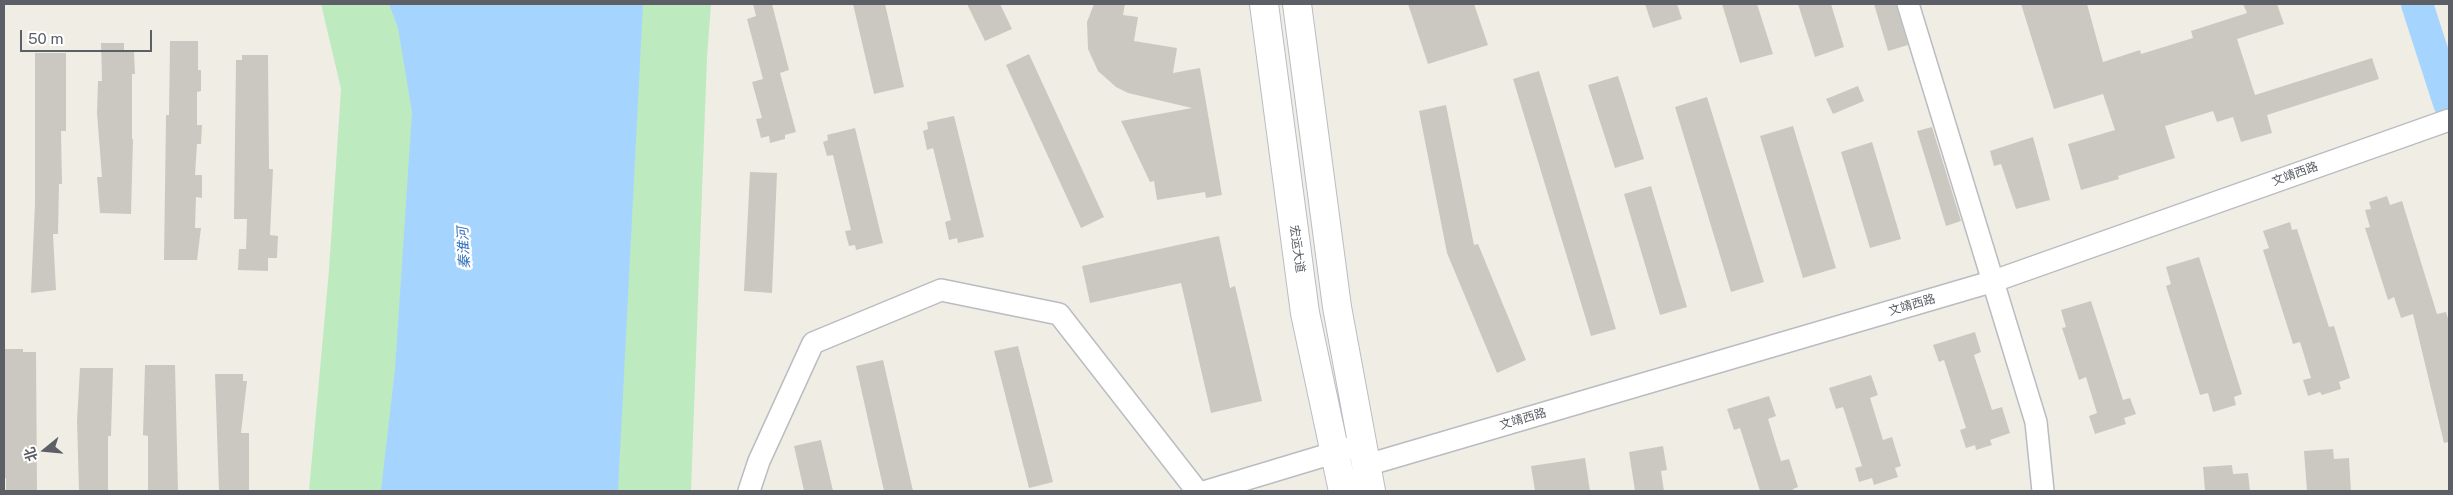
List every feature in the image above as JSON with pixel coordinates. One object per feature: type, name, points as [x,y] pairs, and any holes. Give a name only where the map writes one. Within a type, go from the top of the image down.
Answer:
[{"type":"main road","name":"宏运大道","points":[[1264,4],[1305,313],[1343,491]]},
{"type":"main road","points":[[1297,4],[1338,308],[1367,467]]},
{"type":"street","points":[[1908,4],[2036,422],[2044,491]]},
{"type":"street","name":"文靖西路","points":[[1207,491],[1336,452],[1367,467],[1994,281],[2442,123]]},
{"type":"street","points":[[749,491],[760,461],[813,343],[941,290],[1059,314],[1197,491]]},
{"type":"green space","points":[[321,4],[711,4],[707,57],[691,491],[309,491],[329,270],[341,89]]},
{"type":"water","name":"秦淮河","points":[[389,4],[643,4],[618,491],[381,491],[395,369],[412,112],[398,28]]},
{"type":"building","points":[[753,4],[772,4],[789,70],[780,73],[796,132],[785,135],[785,139],[770,143],[769,136],[761,138],[756,119],[762,118],[752,82],[763,79],[747,19],[756,16]]},
{"type":"building","points":[[853,4],[885,4],[904,87],[874,94]]},
{"type":"building","points":[[967,4],[1000,4],[1012,29],[985,41]]},
{"type":"building","points":[[1094,4],[1125,4],[1123,15],[1138,17],[1134,41],[1177,48],[1173,73],[1200,68],[1222,195],[1206,198],[1205,192],[1157,200],[1154,181],[1150,182],[1121,121],[1192,108],[1128,93],[1116,87],[1098,71],[1088,49],[1087,22]]},
{"type":"building","points":[[1408,4],[1474,4],[1488,45],[1428,64]]},
{"type":"building","points":[[1645,4],[1677,4],[1682,19],[1653,28]]},
{"type":"building","points":[[1722,4],[1757,4],[1773,54],[1740,63]]},
{"type":"building","points":[[1798,4],[1831,4],[1844,47],[1815,57]]},
{"type":"building","points":[[1874,4],[1896,4],[1908,45],[1888,51]]},
{"type":"building","points":[[2021,4],[2087,4],[2103,62],[2140,50],[2141,54],[2193,38],[2191,31],[2247,13],[2243,4],[2277,4],[2284,24],[2237,39],[2255,95],[2372,58],[2379,79],[2267,115],[2272,133],[2241,142],[2233,117],[2217,122],[2213,111],[2165,126],[2175,158],[2118,176],[2119,179],[2081,190],[2068,144],[2115,130],[2103,94],[2054,109]]},
{"type":"building","points":[[170,41],[198,41],[198,70],[201,70],[201,91],[197,92],[197,125],[202,125],[201,144],[197,144],[195,175],[202,175],[202,198],[196,197],[195,228],[201,228],[197,260],[164,260],[166,115],[169,115]]},
{"type":"building","points":[[101,43],[124,43],[124,52],[134,52],[135,74],[132,74],[131,214],[100,213],[97,177],[102,177],[97,113],[98,81],[102,81]]},
{"type":"building","points":[[35,53],[66,53],[66,131],[61,131],[62,184],[59,184],[58,234],[53,234],[56,290],[31,293],[35,203]]},
{"type":"building","points":[[1029,54],[1104,217],[1081,228],[1006,65]]},
{"type":"building","points":[[242,55],[268,55],[269,169],[273,169],[270,235],[278,236],[277,258],[268,258],[268,271],[238,270],[239,249],[246,249],[247,219],[234,219],[236,60],[242,60]]},
{"type":"building","points":[[1539,71],[1616,329],[1591,336],[1513,79]]},
{"type":"building","points":[[1618,76],[1644,159],[1615,168],[1588,85]]},
{"type":"building","points":[[1858,86],[1864,101],[1833,114],[1826,99]]},
{"type":"building","points":[[1707,97],[1764,282],[1731,292],[1675,107]]},
{"type":"building","points":[[1446,105],[1474,245],[1478,244],[1526,360],[1497,373],[1447,253],[1419,111]]},
{"type":"building","points":[[954,116],[984,237],[958,243],[957,238],[949,240],[945,222],[951,220],[933,148],[927,150],[923,131],[928,129],[927,122]]},
{"type":"building","points":[[1793,126],[1836,268],[1803,278],[1760,136]]},
{"type":"building","points":[[1932,127],[1961,221],[1946,226],[1917,131]]},
{"type":"building","points":[[855,128],[883,243],[856,250],[855,245],[849,246],[845,231],[851,230],[833,155],[827,156],[823,142],[828,140],[827,135]]},
{"type":"building","points":[[2033,137],[2050,200],[2016,209],[2001,164],[1994,166],[1990,151]]},
{"type":"building","points":[[1872,142],[1901,239],[1870,248],[1841,152]]},
{"type":"building","points":[[750,172],[777,173],[772,293],[744,291]]},
{"type":"building","points":[[1651,186],[1687,307],[1660,315],[1624,194]]},
{"type":"building","points":[[2387,196],[2390,205],[2402,201],[2437,314],[2446,312],[2449,322],[2449,442],[2444,443],[2413,314],[2401,318],[2394,297],[2388,300],[2365,228],[2370,227],[2365,210],[2371,209],[2369,202]]},
{"type":"building","points":[[2290,222],[2292,230],[2297,229],[2329,327],[2334,326],[2350,378],[2339,382],[2341,389],[2322,395],[2320,392],[2308,396],[2303,380],[2311,378],[2300,342],[2293,344],[2263,250],[2269,248],[2263,231]]},
{"type":"building","points":[[1219,236],[1230,288],[1235,286],[1262,401],[1211,413],[1181,283],[1090,303],[1082,266]]},
{"type":"building","points":[[2199,257],[2242,394],[2234,397],[2236,405],[2213,412],[2208,393],[2200,395],[2166,286],[2171,284],[2166,267]]},
{"type":"building","points":[[2091,301],[2123,400],[2130,398],[2136,414],[2124,418],[2126,424],[2095,434],[2089,416],[2097,413],[2086,377],[2079,380],[2062,328],[2066,327],[2061,310]]},
{"type":"building","points":[[1975,332],[1981,352],[1974,355],[1992,410],[2002,407],[2010,433],[1990,440],[1992,445],[1976,450],[1975,445],[1966,448],[1960,430],[1966,428],[1944,360],[1939,362],[1933,345]]},
{"type":"building","points":[[1018,346],[1053,482],[1029,488],[994,351]]},
{"type":"building","points":[[4,349],[23,349],[23,352],[36,352],[37,491],[6,491],[6,478],[4,478]]},
{"type":"building","points":[[883,360],[913,491],[884,491],[856,366]]},
{"type":"building","points":[[145,365],[175,365],[178,491],[148,490],[148,436],[143,435]]},
{"type":"building","points":[[80,368],[113,368],[111,436],[108,436],[108,491],[79,491],[77,421]]},
{"type":"building","points":[[215,374],[243,374],[243,381],[247,381],[241,433],[249,433],[249,491],[219,491]]},
{"type":"building","points":[[1871,375],[1878,395],[1870,398],[1883,440],[1892,437],[1901,466],[1895,468],[1898,477],[1874,485],[1872,478],[1859,482],[1855,468],[1862,466],[1843,407],[1836,409],[1829,388]]},
{"type":"building","points":[[1769,396],[1776,416],[1768,419],[1781,461],[1789,459],[1798,487],[1793,489],[1793,491],[1760,491],[1740,428],[1734,430],[1727,409]]},
{"type":"building","points":[[821,440],[833,491],[804,491],[794,446]]},
{"type":"building","points":[[1663,446],[1667,470],[1661,471],[1664,491],[1635,491],[1629,452]]},
{"type":"building","points":[[2333,449],[2334,459],[2349,458],[2351,491],[2307,491],[2304,451]]},
{"type":"building","points":[[1585,458],[1590,491],[1535,491],[1531,466]]},
{"type":"building","points":[[2232,465],[2233,474],[2248,473],[2250,491],[2205,491],[2203,467]]},
{"type":"waterway","points":[[2417,4],[2449,103]]}]
